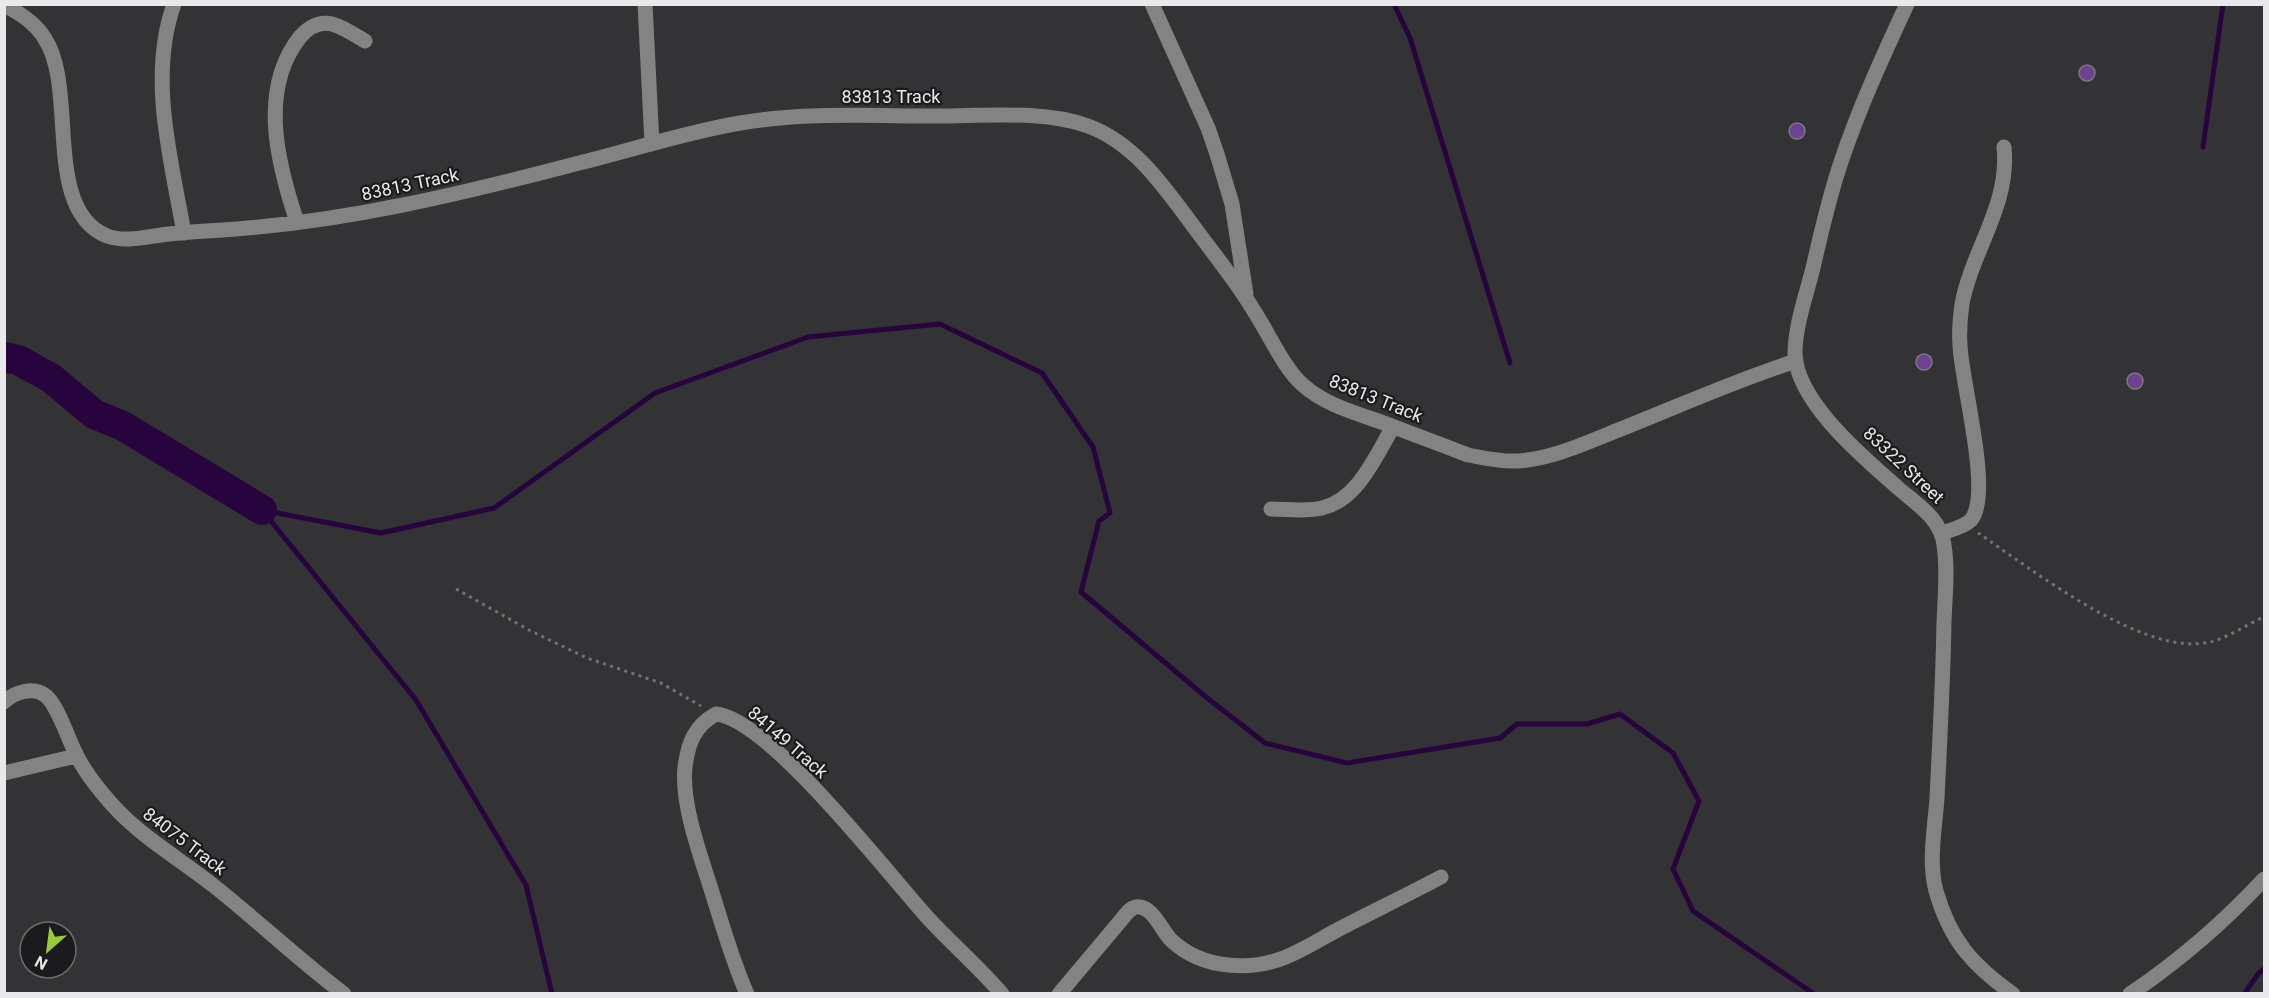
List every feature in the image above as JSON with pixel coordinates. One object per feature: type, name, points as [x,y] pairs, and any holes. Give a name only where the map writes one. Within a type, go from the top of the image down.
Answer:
[{"type":"street","points":[[174,4],[163,45],[162,83],[164,110],[184,232]]},
{"type":"street","points":[[645,4],[652,144]]},
{"type":"street","points":[[1152,4],[1208,128],[1217,154],[1232,204],[1246,297]]},
{"type":"street","name":"83322 Street","points":[[1907,4],[1881,61],[1841,162],[1803,308],[1796,341],[1796,362],[1806,390],[1821,410],[1870,463],[1925,510],[1942,533],[1946,559],[1944,652],[1934,849],[1935,888],[1954,937],[1969,957],[1988,976],[2013,993]]},
{"type":"street","name":"83813 Track","points":[[4,5],[22,14],[47,41],[56,65],[69,182],[73,197],[81,215],[91,226],[113,238],[129,239],[184,232],[258,228],[353,216],[444,197],[740,123],[776,118],[1005,116],[1063,120],[1089,126],[1112,138],[1143,164],[1165,187],[1246,297],[1294,377],[1307,389],[1344,409],[1467,455],[1516,461],[1539,458],[1577,447],[1722,388],[1796,362]]},
{"type":"street","points":[[297,222],[286,190],[279,156],[276,118],[281,74],[296,42],[306,30],[313,26],[332,24],[365,41]]},
{"type":"street","points":[[1942,533],[1965,524],[1974,513],[1978,484],[1973,432],[1962,370],[1959,324],[1967,288],[1998,207],[2006,164],[2004,147]]},
{"type":"street","points":[[1271,509],[1323,508],[1339,501],[1363,477],[1393,427]]},
{"type":"street","name":"84075 Track","points":[[4,702],[20,692],[32,691],[45,695],[52,704],[76,756],[88,775],[108,801],[132,826],[204,879],[344,993]]},
{"type":"street","points":[[716,714],[699,726],[690,743],[685,770],[689,811],[719,914],[747,993]]},
{"type":"street","name":"84149 Track","points":[[716,714],[724,715],[742,726],[785,761],[869,848],[929,919],[1002,993]]},
{"type":"street","points":[[4,773],[76,756]]},
{"type":"street","points":[[1059,993],[1122,919],[1137,906],[1146,909],[1169,938],[1181,949],[1195,957],[1227,965],[1260,964],[1295,955],[1326,936],[1442,877]]},
{"type":"street","points":[[2130,993],[2193,948],[2265,879]]},
{"type":"path","points":[[1965,524],[2082,602],[2127,627],[2175,644],[2211,642],[2265,617]]},
{"type":"path","points":[[456,589],[529,630],[587,658],[661,683],[716,714]]},
{"type":"building","points":[[2084,65],[2090,65],[2095,73],[2093,79],[2084,81],[2079,76],[2079,70]]},
{"type":"building","points":[[1794,123],[1800,123],[1805,131],[1803,137],[1794,139],[1789,134],[1789,128]]},
{"type":"building","points":[[1921,354],[1927,354],[1932,362],[1930,368],[1921,370],[1916,365],[1916,359]]},
{"type":"building","points":[[2132,373],[2138,373],[2143,381],[2141,387],[2132,389],[2127,384],[2127,378]]},
{"type":"waterway","points":[[1394,4],[1410,38],[1510,363]]},
{"type":"waterway","points":[[2203,147],[2223,4]]},
{"type":"waterway","points":[[262,510],[381,533],[494,508],[655,393],[808,337],[940,324],[1042,373],[1093,447],[1110,513],[1099,521],[1081,592],[1206,697],[1265,743],[1347,763],[1500,738],[1517,724],[1587,724],[1620,714],[1673,753],[1699,801],[1673,869],[1693,911],[1814,994]]},
{"type":"waterway","points":[[4,357],[18,360],[51,378],[94,414],[123,426],[262,510]]},
{"type":"waterway","points":[[262,510],[416,700],[526,885],[552,994]]},
{"type":"waterway","points":[[2244,994],[2264,969]]}]
